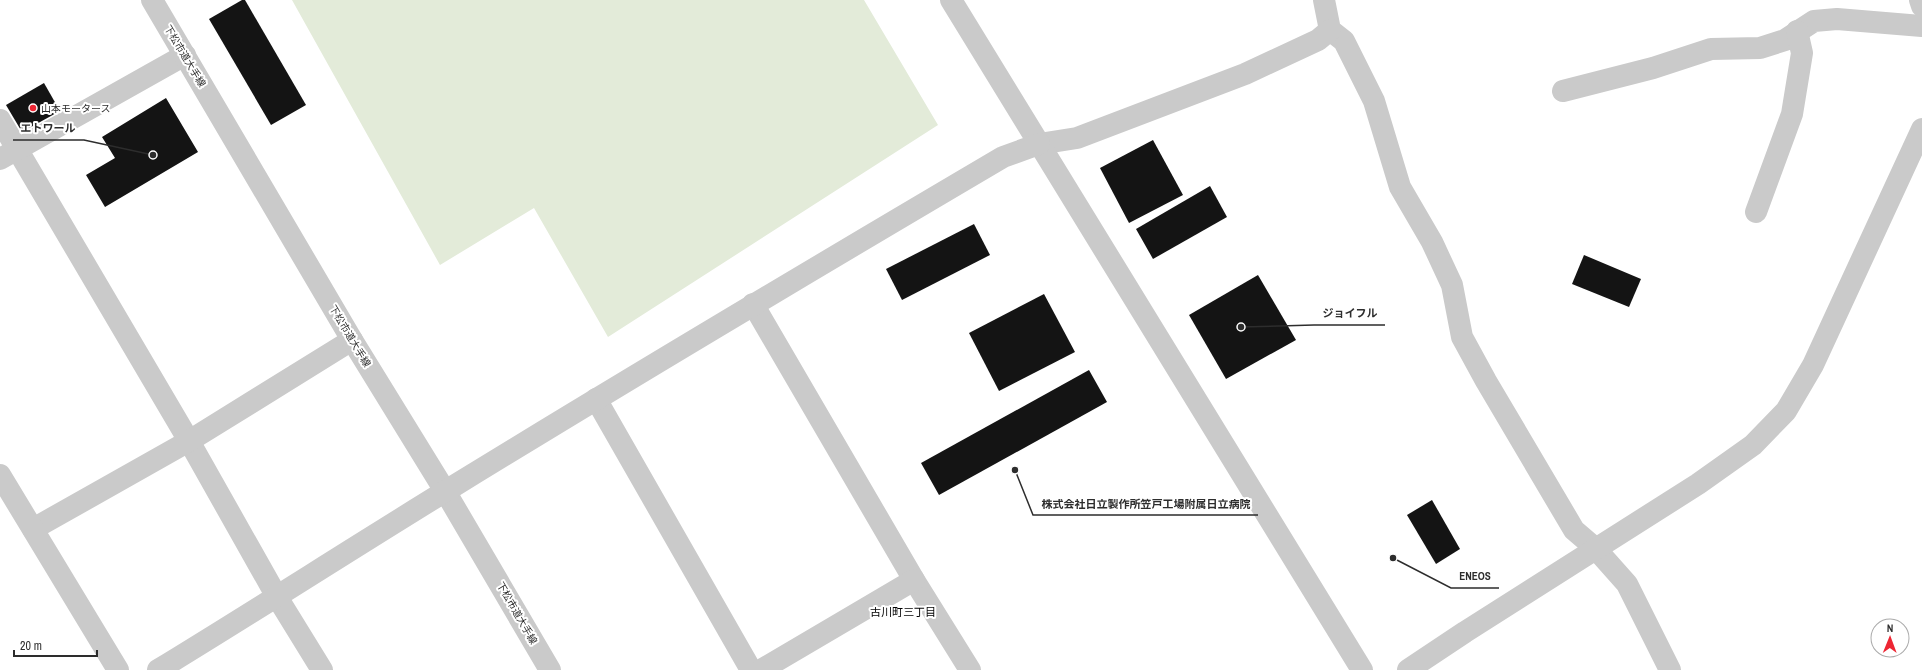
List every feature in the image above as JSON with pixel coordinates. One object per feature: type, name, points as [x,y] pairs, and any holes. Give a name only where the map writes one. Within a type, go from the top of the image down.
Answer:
[{"type":"street","name":"下松市道大手線","points":[[152,0],[352,340],[446,491],[550,670]]},
{"type":"street","points":[[951,0],[1362,670]]},
{"type":"street","points":[[1324,0],[1330,30],[1344,41],[1374,101],[1400,187],[1432,242],[1452,285],[1462,337],[1486,381],[1574,530],[1595,548],[1627,584],[1670,670]]},
{"type":"street","points":[[1920,0],[1922,6]]},
{"type":"street","points":[[1563,91],[1653,68],[1711,49],[1760,48],[1785,40],[1814,21],[1837,19],[1922,26]]},
{"type":"street","points":[[158,670],[596,399],[753,304],[1003,157],[1039,144],[1077,138],[1245,74],[1318,40],[1330,30]]},
{"type":"street","points":[[1756,212],[1792,114],[1802,54],[1798,31]]},
{"type":"street","points":[[9,154],[185,55]]},
{"type":"street","points":[[0,120],[9,154],[189,441],[277,597],[322,670]]},
{"type":"street","points":[[1408,670],[1595,548],[1698,484],[1747,449],[1786,411],[1813,365],[1922,129]]},
{"type":"street","points":[[753,304],[914,580],[970,670]]},
{"type":"street","points":[[33,529],[189,441],[352,340]]},
{"type":"street","points":[[596,399],[751,670]]},
{"type":"street","points":[[0,475],[118,670]]},
{"type":"street","points":[[761,670],[914,580]]},
{"type":"green space","points":[[292,0],[864,0],[938,125],[608,337],[534,208],[440,265]]},
{"type":"building","points":[[242,0],[245,0],[306,105],[271,125],[209,19]]},
{"type":"building","name":"山本モータース","points":[[44,83],[60,111],[22,132],[6,105]]},
{"type":"building","points":[[166,98],[198,152],[105,207],[86,175],[115,158],[102,137]]},
{"type":"building","points":[[1153,140],[1183,195],[1129,223],[1100,168]]},
{"type":"building","points":[[1210,186],[1227,217],[1153,259],[1136,229]]},
{"type":"building","points":[[974,224],[990,255],[902,300],[886,269]]},
{"type":"building","points":[[1584,255],[1641,279],[1629,307],[1572,284]]},
{"type":"building","points":[[1258,275],[1296,340],[1226,379],[1189,315]]},
{"type":"building","points":[[1044,294],[1075,352],[999,391],[969,333]]},
{"type":"building","points":[[1089,370],[1107,402],[939,495],[921,463]]},
{"type":"building","points":[[1432,500],[1460,549],[1436,564],[1407,515]]},
{"type":"place","name":"山本モータース","points":[[33,108]]},
{"type":"place","name":"エトワール","points":[[153,155]]},
{"type":"place","name":"ジョイフル","points":[[1241,327]]},
{"type":"place","name":"株式会社日立製作所笠戸工場附属日立病院","points":[[1015,470]]},
{"type":"place","name":"ENEOS","points":[[1393,558]]},
{"type":"district","name":"古川町三丁目","points":[[903,612]]}]
